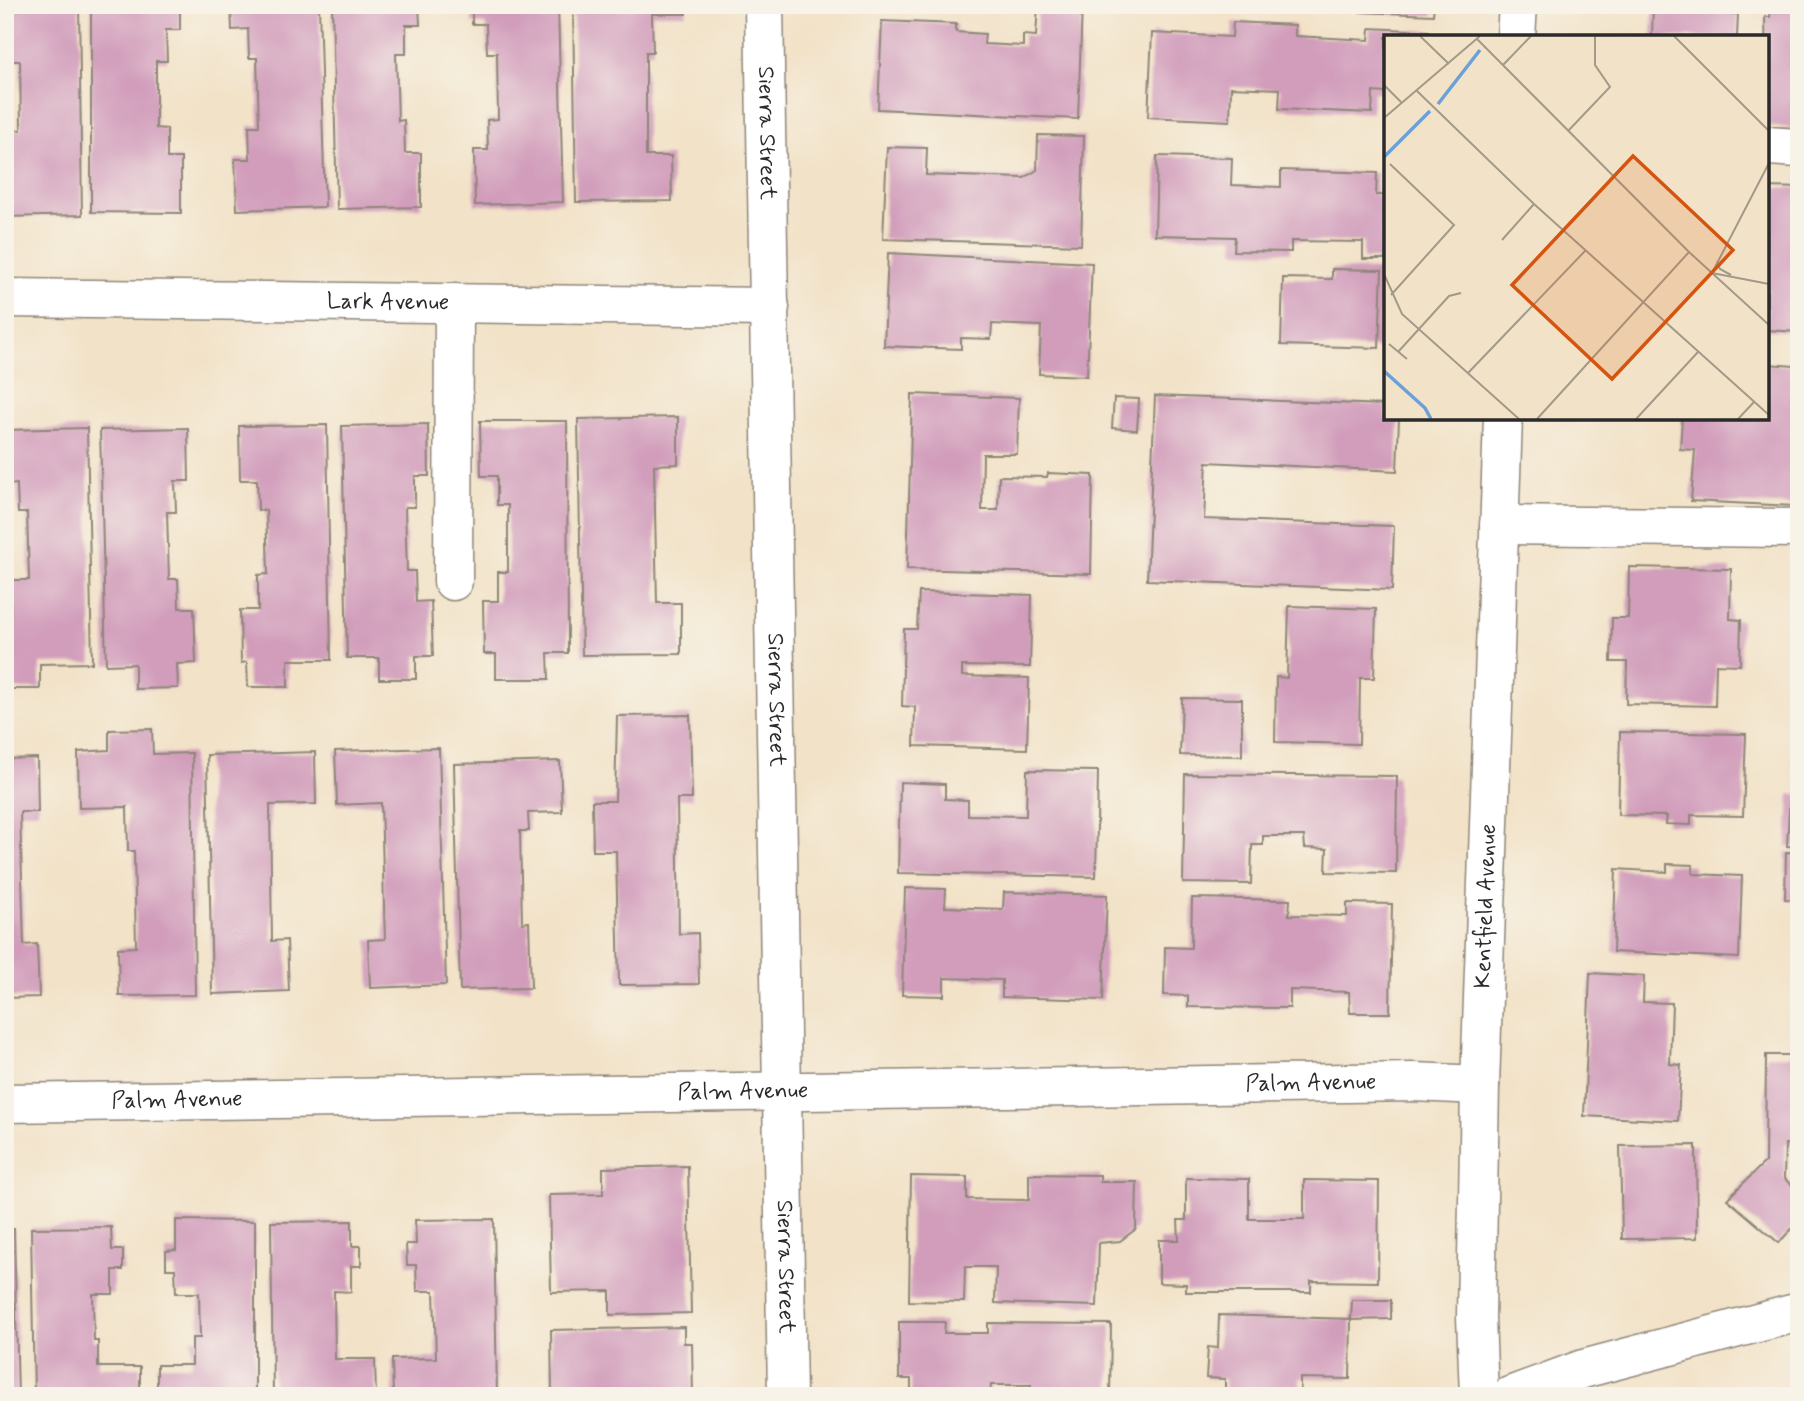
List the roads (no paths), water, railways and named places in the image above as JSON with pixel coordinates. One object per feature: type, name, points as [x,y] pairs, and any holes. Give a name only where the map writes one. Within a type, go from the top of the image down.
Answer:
[{"type":"street","name":"Sierra Street","points":[[764,5],[787,1396]]},
{"type":"street","points":[[1516,35],[1518,5]]},
{"type":"street","points":[[1769,146],[1799,148]]},
{"type":"street","name":"Lark Avenue","points":[[5,298],[770,307]]},
{"type":"street","points":[[453,582],[454,303]]},
{"type":"street","name":"Kentfield Avenue","points":[[1479,1396],[1476,1317],[1480,1085],[1503,420]]},
{"type":"street","points":[[1499,525],[1799,528]]},
{"type":"street","name":"Palm Avenue","points":[[5,1103],[1414,1082],[1480,1085]]},
{"type":"street","points":[[1510,1396],[1583,1369],[1599,1380],[1799,1312]]}]
